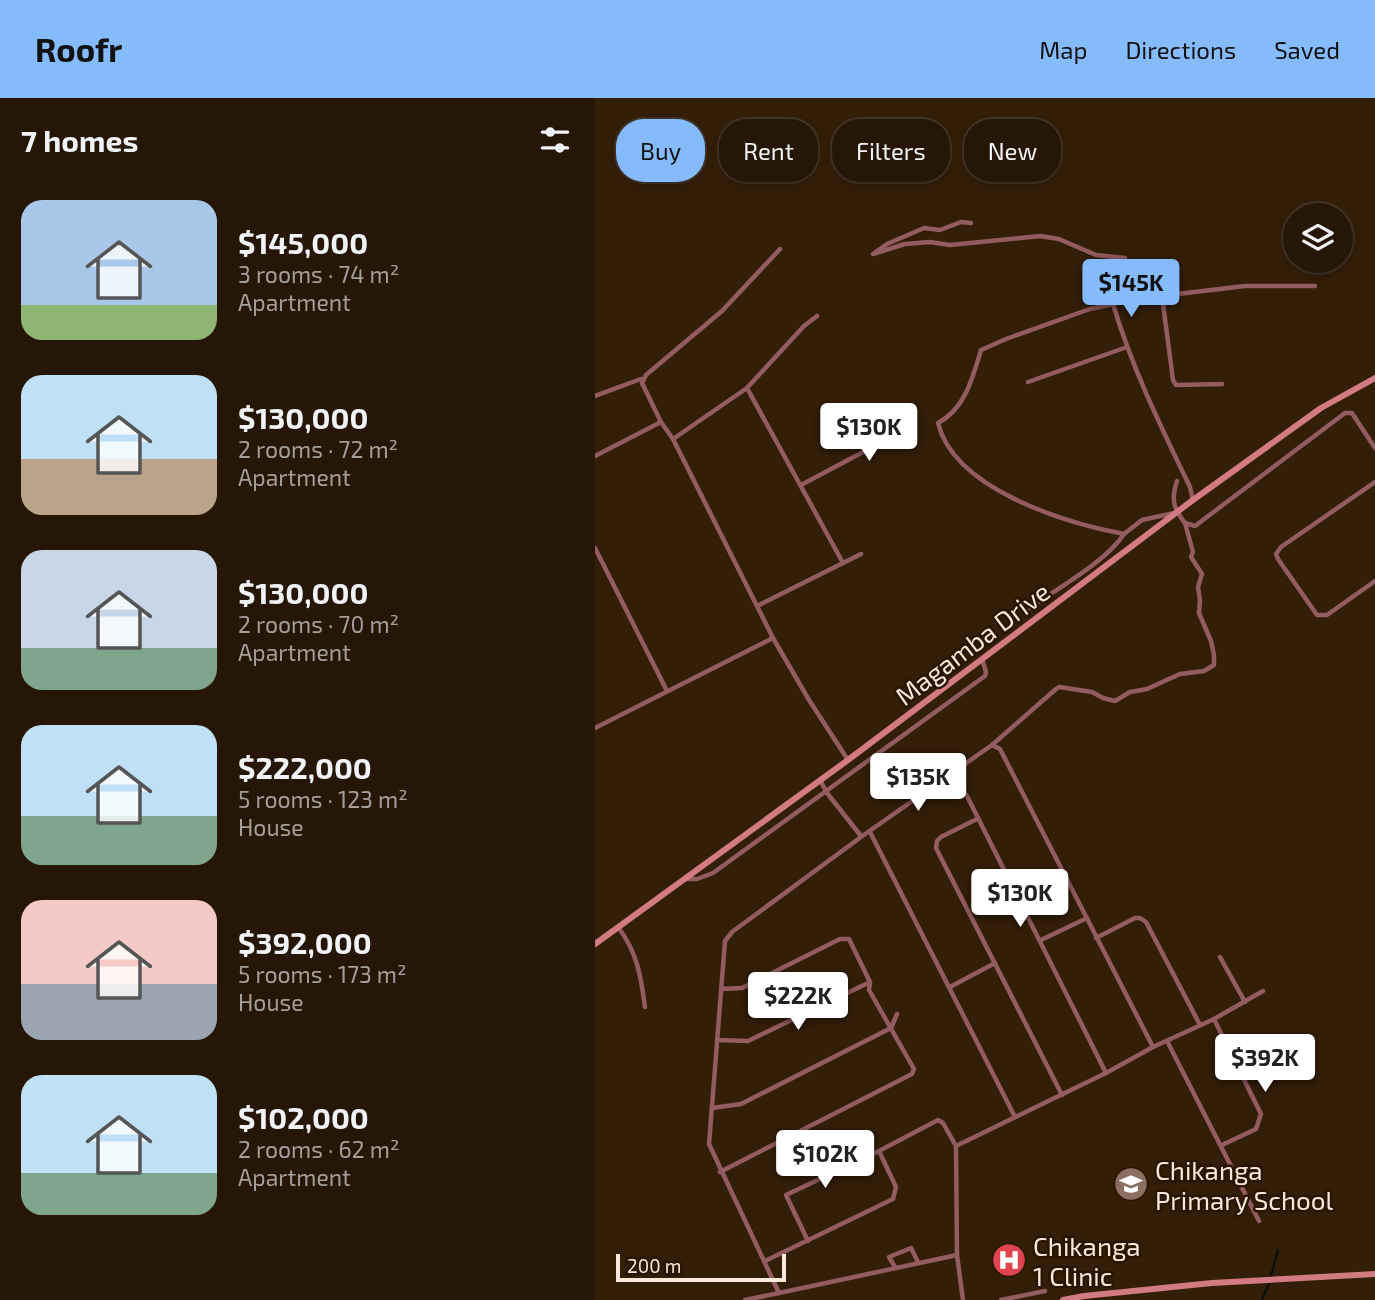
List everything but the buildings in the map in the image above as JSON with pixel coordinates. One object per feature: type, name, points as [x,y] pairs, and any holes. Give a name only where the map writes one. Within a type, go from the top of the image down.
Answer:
[{"type":"street","points":[[971,223],[961,222],[940,230],[924,228],[873,254],[905,244],[930,242],[950,245],[1040,236],[1059,239],[1096,255],[1125,258]]},
{"type":"street","points":[[595,396],[642,379],[722,311],[780,249]]},
{"type":"street","points":[[1124,534],[1095,528],[1015,500],[982,480],[949,450],[938,423],[946,419],[959,405],[971,384],[981,350],[1090,309],[1113,304],[1245,286],[1315,286]]},
{"type":"street","points":[[1162,296],[1173,380],[1176,385],[1222,384]]},
{"type":"street","points":[[1113,304],[1127,347],[1153,410],[1190,487],[1193,500]]},
{"type":"street","points":[[673,439],[747,388],[804,326],[817,316]]},
{"type":"street","points":[[1028,382],[1127,347]]},
{"type":"street","name":"Magamba Drive","points":[[595,944],[848,760],[1193,500],[1321,408],[1375,378]]},
{"type":"street","points":[[642,379],[661,422],[673,439],[773,638],[848,760]]},
{"type":"street","points":[[747,388],[843,563]]},
{"type":"street","points":[[801,485],[865,451],[842,408]]},
{"type":"street","points":[[1185,523],[1195,526],[1345,413],[1352,413],[1375,448]]},
{"type":"street","points":[[595,456],[661,422]]},
{"type":"street","points":[[779,1293],[709,1144],[725,941],[733,932],[861,836],[992,746],[1059,687],[1092,691],[1115,701],[1129,691],[1147,689],[1180,674],[1204,671],[1214,665],[1211,641],[1199,613],[1198,587],[1202,573],[1192,557],[1185,523],[1177,512],[1173,498],[1177,481]]},
{"type":"street","points":[[1375,482],[1281,547],[1276,554],[1317,615],[1327,615],[1375,581]]},
{"type":"street","points":[[1030,608],[1088,567],[1142,520],[1177,512]]},
{"type":"street","points":[[595,548],[667,691]]},
{"type":"street","points":[[757,606],[861,554]]},
{"type":"street","points":[[595,728],[773,638]]},
{"type":"street","points":[[684,879],[713,873],[827,793],[985,676],[982,659]]},
{"type":"street","points":[[992,746],[1000,749],[1153,1047]]},
{"type":"street","points":[[951,774],[967,796],[1106,1073]]},
{"type":"street","points":[[820,780],[861,836]]},
{"type":"street","points":[[977,819],[941,836],[936,848],[1062,1095]]},
{"type":"street","points":[[870,832],[1014,1116]]},
{"type":"street","points":[[1041,940],[1087,918]]},
{"type":"street","points":[[1096,938],[1135,918],[1146,922],[1199,1025]]},
{"type":"street","points":[[618,926],[630,943],[640,968],[645,1007]]},
{"type":"street","points":[[720,1172],[912,1074],[912,1065],[869,990],[870,982],[849,939],[844,938],[742,988],[721,989]]},
{"type":"street","points":[[1220,957],[1245,1002]]},
{"type":"street","points":[[950,987],[996,962]]},
{"type":"street","points":[[717,1040],[748,1041],[870,982]]},
{"type":"street","points":[[955,1146],[1214,1019],[1263,990]]},
{"type":"street","points":[[712,1108],[741,1104],[891,1028],[897,1014]]},
{"type":"street","points":[[1214,1019],[1261,1114],[1256,1129],[1222,1145]]},
{"type":"street","points":[[1167,1041],[1259,1220]]},
{"type":"street","points":[[808,1241],[787,1199],[787,1193],[879,1151],[938,1120],[943,1123],[955,1146],[957,1255],[963,1300]]},
{"type":"street","points":[[765,1261],[893,1199],[896,1187],[879,1151]]},
{"type":"street","points":[[895,1267],[889,1257],[911,1248],[918,1262]]},
{"type":"street","points":[[745,1300],[957,1255]]},
{"type":"street","points":[[1063,1300],[1205,1284],[1375,1274]]},
{"type":"street","points":[[1001,1300],[1045,1292]]},
{"type":"waterway","points":[[1271,1276],[1278,1250]]},
{"type":"waterway","points":[[1262,1300],[1270,1281]]},
{"type":"place","name":"Chikanga Primary School","points":[[1131,1184]]},
{"type":"place","name":"Chikanga 1 Clinic","points":[[1009,1260]]}]
